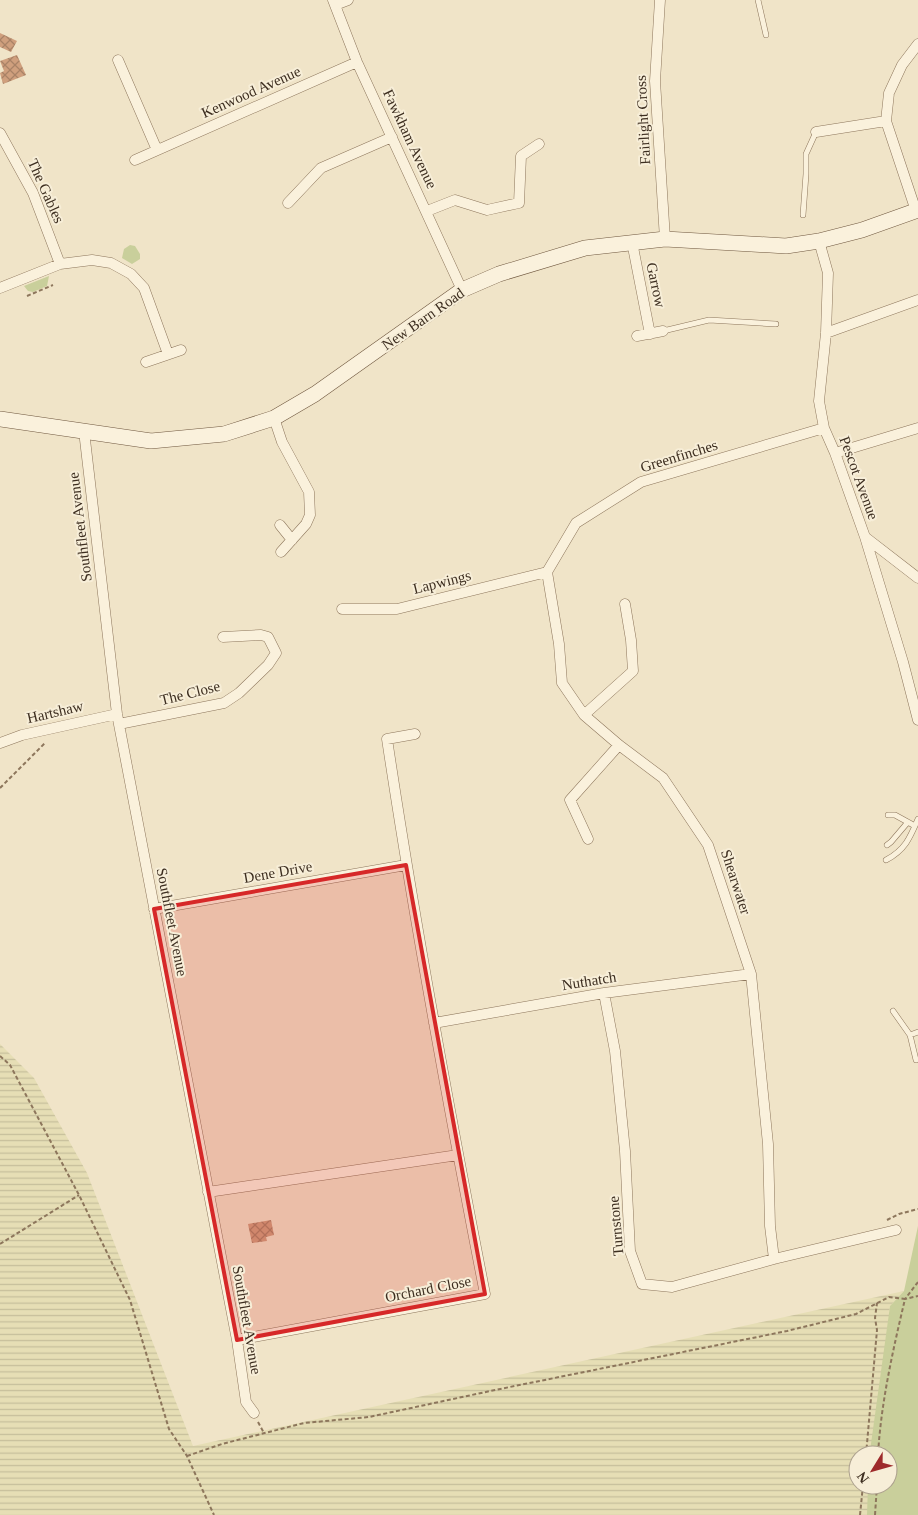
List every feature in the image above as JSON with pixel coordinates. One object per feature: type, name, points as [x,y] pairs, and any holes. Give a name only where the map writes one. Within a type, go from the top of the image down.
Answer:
[{"type":"street","points":[[334,3],[348,0]]},
{"type":"street","name":"Fairlight Cross","points":[[660,0],[655,81],[665,239]]},
{"type":"street","name":"Fawkham Avenue","points":[[334,3],[357,62],[462,290]]},
{"type":"street","points":[[917,210],[886,121],[890,93],[902,65],[918,44]]},
{"type":"street","points":[[118,60],[156,150]]},
{"type":"street","name":"Kenwood Avenue","points":[[135,160],[357,62]]},
{"type":"street","points":[[816,132],[886,121]]},
{"type":"street","name":"The Gables","points":[[0,133],[24,174],[37,202],[60,264]]},
{"type":"street","points":[[288,203],[321,168],[392,137]]},
{"type":"street","points":[[427,211],[455,200],[487,210],[519,203],[521,156],[539,144]]},
{"type":"street","name":"New Barn Road","points":[[0,420],[150,441],[224,434],[274,418],[315,394],[462,290],[499,274],[585,248],[632,242],[665,239],[786,246],[819,242],[862,230],[917,210]]},
{"type":"street","name":"Garrow","points":[[632,242],[650,334]]},
{"type":"street","name":"Pescot Avenue","points":[[819,242],[828,273],[826,333],[819,402],[824,428],[865,537],[903,662],[918,720]]},
{"type":"street","points":[[0,288],[60,264],[92,260],[106,261],[131,274],[144,288],[168,354]]},
{"type":"street","points":[[826,333],[918,300]]},
{"type":"street","points":[[637,336],[663,330]]},
{"type":"street","points":[[146,362],[181,350]]},
{"type":"street","points":[[274,418],[282,442],[309,492],[310,515],[306,524],[281,552]]},
{"type":"street","name":"Greenfinches","points":[[547,572],[576,522],[641,482],[824,428]]},
{"type":"street","points":[[835,453],[918,428]]},
{"type":"street","name":"Southfleet Avenue","points":[[84,431],[117,714],[237,1340],[246,1402],[254,1413]]},
{"type":"street","points":[[280,525],[292,540]]},
{"type":"street","points":[[865,537],[918,578]]},
{"type":"street","name":"Lapwings","points":[[342,610],[398,608],[547,572]]},
{"type":"street","name":"Shearwater","points":[[547,572],[560,644],[562,683],[584,715],[663,778],[708,846],[750,974],[768,1144],[770,1226],[774,1259]]},
{"type":"street","points":[[584,715],[633,671],[631,640],[625,604]]},
{"type":"street","name":"The Close","points":[[119,724],[224,703],[268,665],[276,653],[268,637],[261,635],[223,637]]},
{"type":"street","name":"Hartshaw","points":[[0,744],[22,735],[117,714]]},
{"type":"street","points":[[415,734],[387,739],[406,865],[434,1023]]},
{"type":"street","points":[[588,839],[570,800],[619,744]]},
{"type":"street","name":"Dene Drive","points":[[154,909],[406,865]]},
{"type":"street","name":"Nuthatch","points":[[434,1023],[604,993],[750,974]]},
{"type":"street","name":"Turnstone","points":[[604,993],[615,1051],[624,1142],[630,1251],[642,1284],[672,1287],[774,1259],[896,1230]]},
{"type":"street","name":"Orchard Close","points":[[237,1340],[485,1294],[434,1023]]},
{"type":"street","points":[[208,1192],[458,1155]]},
{"type":"lane","points":[[758,0],[766,35]]},
{"type":"lane","points":[[803,215],[806,154],[816,132]]},
{"type":"lane","points":[[663,330],[709,320],[776,324]]},
{"type":"lane","points":[[888,815],[895,815],[915,826]]},
{"type":"lane","points":[[886,860],[901,850],[909,841],[918,819]]},
{"type":"lane","points":[[887,845],[908,822]]},
{"type":"lane","points":[[893,1011],[910,1035],[916,1060]]},
{"type":"lane","points":[[910,1035],[918,1032]]},
{"type":"path","points":[[27,296],[53,285]]},
{"type":"path","points":[[0,788],[62,726]]},
{"type":"path","points":[[0,1056],[10,1065],[79,1195],[130,1300],[169,1429],[187,1456],[214,1515]]},
{"type":"path","points":[[0,1244],[79,1195]]},
{"type":"path","points":[[915,1210],[918,1215]]},
{"type":"path","points":[[879,1445],[892,1356],[905,1299],[917,1282]]},
{"type":"path","points":[[187,1456],[222,1444],[304,1423],[369,1417],[787,1332],[856,1314],[889,1297],[905,1299],[918,1296]]},
{"type":"path","points":[[867,1445],[877,1330],[875,1318],[877,1303]]},
{"type":"path","points":[[860,1515],[862,1495]]},
{"type":"path","points":[[875,1515],[876,1495]]},
{"type":"highlighted area","points":[[406,865],[485,1294],[237,1340],[154,909]]},
{"type":"shaded area","points":[[0,1044],[34,1078],[87,1173],[193,1446],[904,1291],[890,1306],[876,1445],[848,1445],[848,1495],[871,1495],[869,1515],[0,1515]]},
{"type":"green space","points":[[130,245],[135,246],[140,254],[140,259],[132,264],[122,258],[124,249]]},
{"type":"green space","points":[[49,276],[47,286],[33,292],[28,291],[24,286]]},
{"type":"green space","points":[[918,1226],[918,1515],[867,1515],[868,1495],[898,1495],[898,1445],[871,1445],[890,1306],[904,1291]]},
{"type":"building","points":[[0,33],[17,41],[11,52],[0,47]]},
{"type":"building","points":[[17,55],[26,75],[3,84],[0,73],[4,71],[0,61]]},
{"type":"building","points":[[271,1220],[274,1235],[266,1237],[267,1241],[252,1243],[248,1224]]}]
